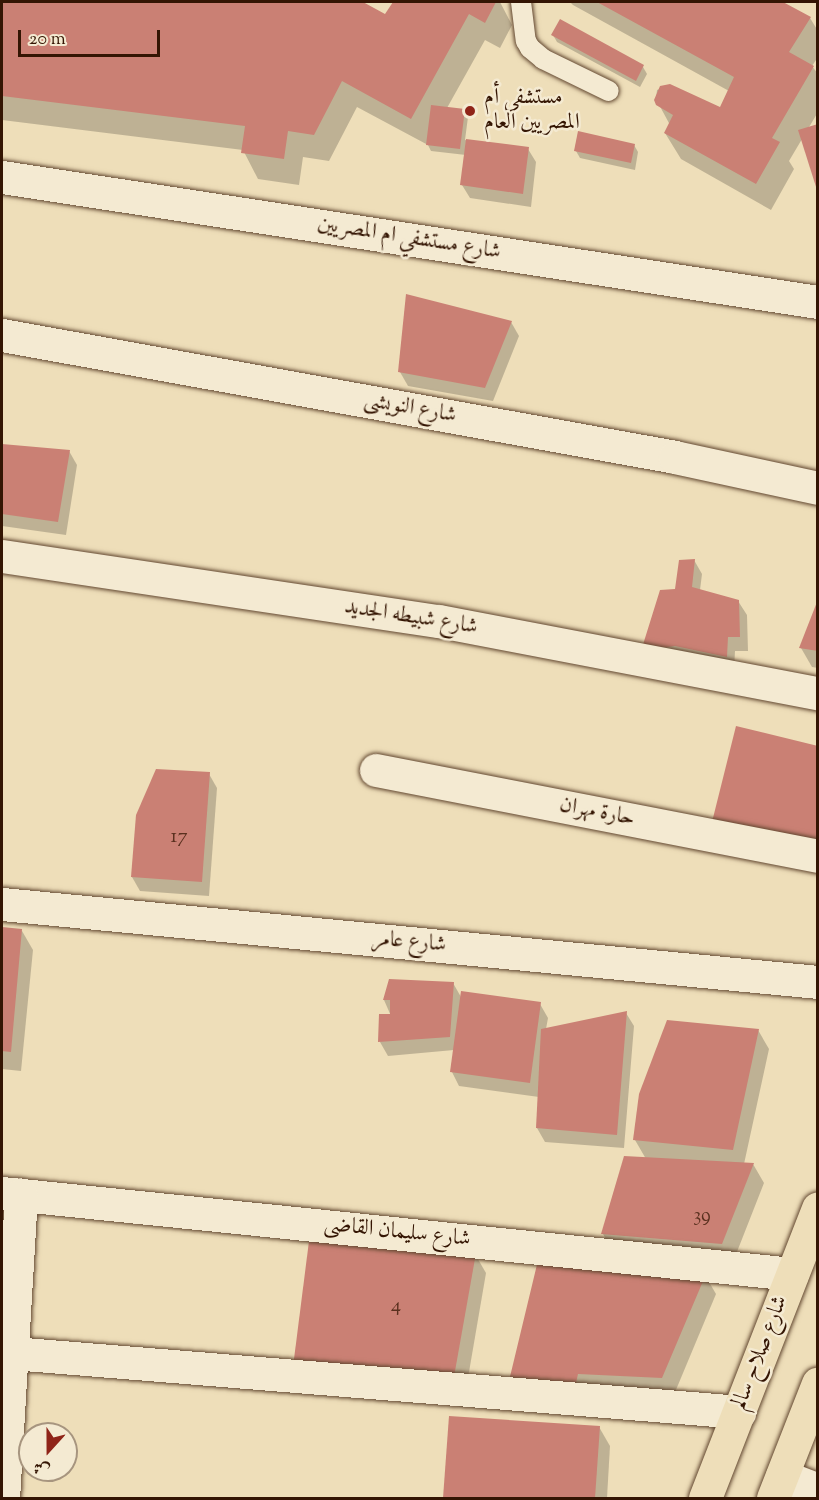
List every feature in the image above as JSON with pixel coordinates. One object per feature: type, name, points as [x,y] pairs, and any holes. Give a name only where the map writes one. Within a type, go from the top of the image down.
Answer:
[{"type":"highway","name":"شارع صلاح سالم","points":[[705,1498],[818,1208]]},
{"type":"highway","points":[[777,1487],[818,1383]]},
{"type":"street","name":"شارع مستشفي ام المصريين","points":[[2,177],[818,302]]},
{"type":"street","name":"شارع النويشى","points":[[2,335],[675,457],[818,488]]},
{"type":"street","name":"شارع شبيطه الجديد","points":[[2,556],[439,621],[818,693]]},
{"type":"street","name":"حارة مهران","points":[[376,770],[818,856]]},
{"type":"street","name":"شارع عامر","points":[[2,904],[818,982]]},
{"type":"street","name":"شارع سليمان القاضى","points":[[11,1194],[792,1274]]},
{"type":"street","points":[[3,1498],[12,1353],[11,1194]]},
{"type":"street","points":[[12,1353],[740,1412]]},
{"type":"street","points":[[777,1487],[818,1490]]},
{"type":"lane","points":[[521,2],[526,41],[530,48],[543,58],[609,92]]},
{"type":"building","points":[[2,2],[363,2],[385,14],[393,2],[496,2],[485,23],[469,14],[411,119],[342,81],[314,135],[288,131],[284,159],[241,153],[245,126],[2,96]]},
{"type":"building","points":[[597,2],[783,2],[811,17],[789,52],[814,66],[772,138],[780,142],[756,184],[664,133],[673,115],[656,105],[654,100],[660,86],[670,84],[720,107],[734,77]]},
{"type":"building","points":[[560,19],[644,65],[636,81],[551,35]]},
{"type":"building","points":[[431,105],[465,109],[460,149],[426,145]]},
{"type":"building","points":[[818,124],[818,190],[817,190],[798,130]]},
{"type":"building","points":[[578,131],[635,144],[631,163],[574,151]]},
{"type":"building","points":[[466,139],[529,147],[523,194],[460,185]]},
{"type":"building","points":[[406,294],[512,321],[485,388],[398,372]]},
{"type":"building","points":[[2,444],[70,450],[58,522],[2,514]]},
{"type":"building","points":[[695,559],[692,587],[739,600],[740,637],[728,637],[727,657],[675,646],[641,651],[660,590],[675,589],[679,560]]},
{"type":"building","points":[[817,602],[818,651],[799,648]]},
{"type":"building","points":[[736,726],[818,746],[818,852],[711,826]]},
{"type":"building","points":[[156,769],[210,772],[202,882],[131,877],[136,815]]},
{"type":"building","points":[[2,927],[22,929],[11,1052],[2,1051]]},
{"type":"building","points":[[389,979],[454,982],[450,1037],[378,1042],[379,1014],[390,1014],[390,1000],[383,1000]]},
{"type":"building","points":[[461,991],[541,1002],[530,1083],[450,1072]]},
{"type":"building","points":[[627,1011],[617,1135],[536,1128],[541,1029]]},
{"type":"building","points":[[667,1020],[759,1029],[733,1150],[633,1140],[639,1094]]},
{"type":"building","points":[[624,1156],[754,1163],[722,1244],[601,1234]]},
{"type":"building","points":[[309,1241],[476,1253],[452,1388],[293,1367]]},
{"type":"building","points":[[540,1252],[706,1274],[662,1378],[578,1374],[574,1392],[508,1385]]},
{"type":"building","points":[[449,1416],[600,1426],[595,1498],[443,1498]]},
{"type":"place","name":"مستشفى أم المصريين العام","points":[[470,111]]}]
